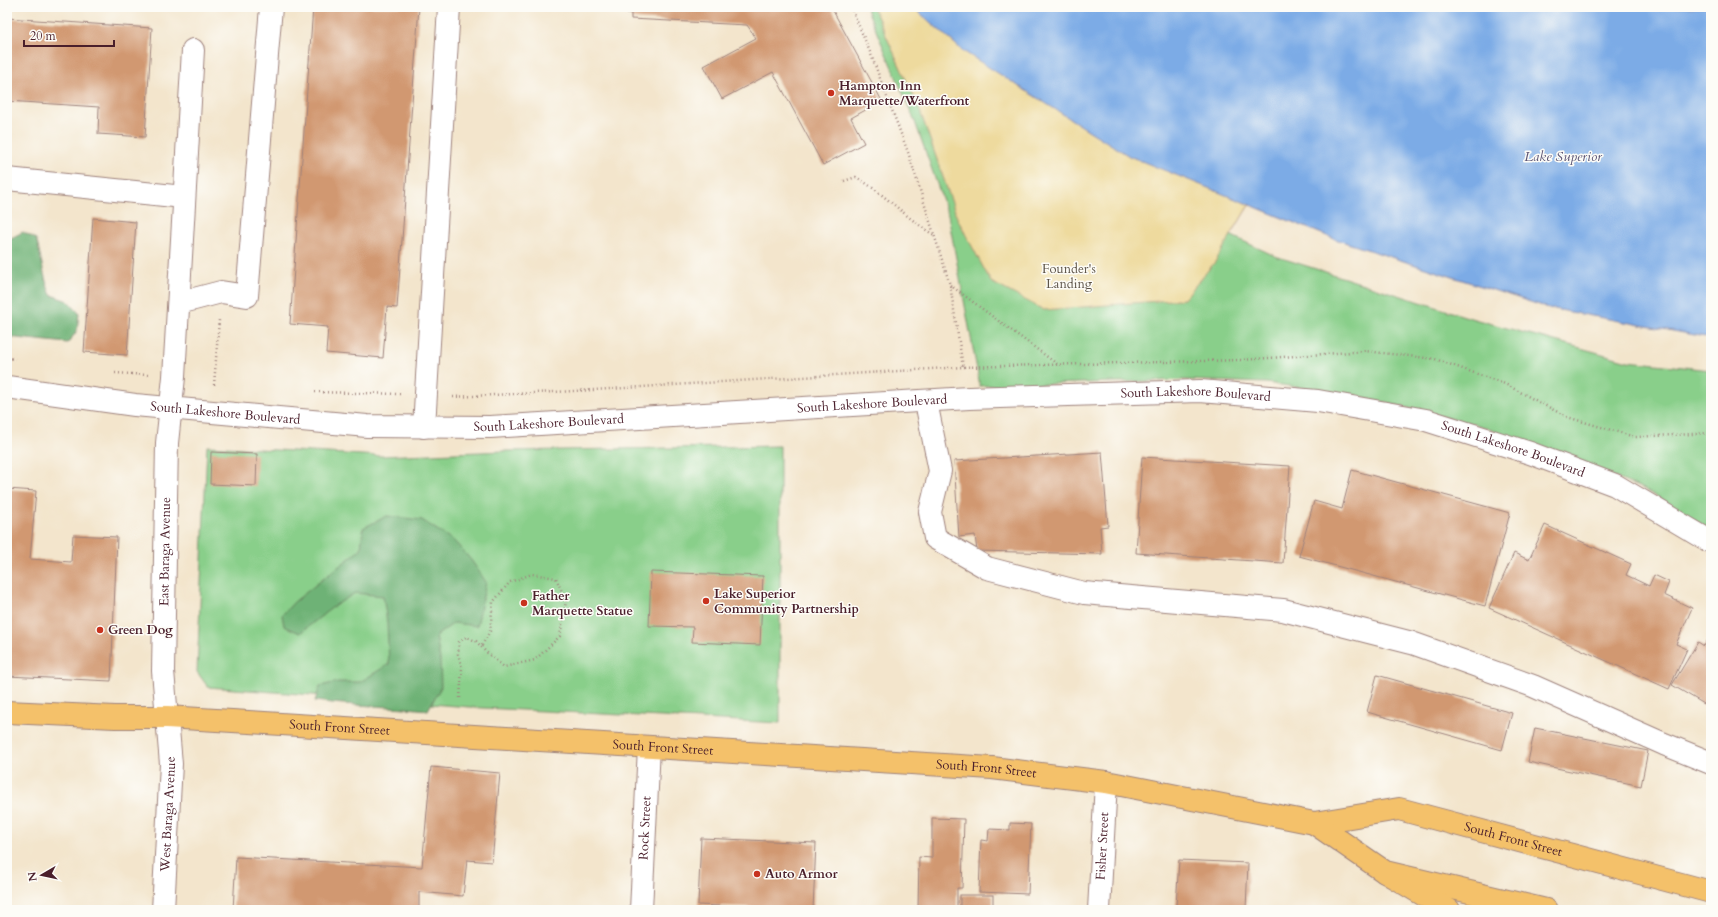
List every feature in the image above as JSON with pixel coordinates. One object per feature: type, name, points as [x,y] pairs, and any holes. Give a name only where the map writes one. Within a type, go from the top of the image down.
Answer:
[{"type":"main road","name":"South Front Street","points":[[7,712],[115,717],[167,717],[992,768],[1106,782],[1314,822],[1399,810],[1711,892]]},
{"type":"main road","name":"South Front Street","points":[[1314,822],[1385,872],[1546,910]]},
{"type":"main road","points":[[1385,872],[1449,910]]},
{"type":"street","points":[[179,302],[221,292],[246,296],[271,7]]},
{"type":"street","points":[[424,427],[449,7]]},
{"type":"street","name":"East Baraga Avenue","points":[[167,717],[164,671],[167,443],[174,377],[179,302],[193,50]]},
{"type":"street","points":[[7,180],[184,197]]},
{"type":"street","name":"South Lakeshore Boulevard","points":[[7,387],[112,403],[170,409],[367,426],[424,427],[490,427],[926,402],[969,398],[1200,392],[1318,401],[1426,420],[1530,453],[1615,485],[1711,542]]},
{"type":"street","points":[[926,402],[940,471],[930,512],[935,538],[987,568],[1084,593],[1284,610],[1412,643],[1533,686],[1664,744],[1711,763]]},
{"type":"street","name":"West Baraga Avenue","points":[[163,910],[171,764],[167,717]]},
{"type":"street","name":"Rock Street","points":[[640,910],[649,747]]},
{"type":"street","name":"Fisher Street","points":[[1099,910],[1106,782]]},
{"type":"path","points":[[851,7],[870,52],[909,155],[935,235],[950,285],[963,366]]},
{"type":"path","points":[[844,181],[856,177],[868,184],[918,225],[935,235]]},
{"type":"path","points":[[950,285],[1057,364]]},
{"type":"path","points":[[460,698],[462,668],[458,654],[459,642],[466,638],[476,641],[481,647],[504,667],[535,660],[560,636],[566,601],[556,578],[532,574],[510,582],[493,602],[490,631],[481,647]]},
{"type":"green space","name":"Founder's Landing","points":[[866,7],[886,7],[1097,173],[1275,256],[1474,319],[1628,361],[1711,370],[1711,530],[1644,489],[1481,426],[1351,394],[1266,383],[1185,380],[980,386],[948,215],[914,119]]},
{"type":"green space","points":[[23,232],[36,239],[46,282],[51,295],[68,301],[79,313],[77,331],[68,343],[7,337],[7,240]]},
{"type":"green space","points":[[207,446],[380,456],[505,451],[780,446],[780,723],[483,708],[208,687],[197,672]]},
{"type":"green space","points":[[387,516],[422,520],[454,541],[471,560],[486,582],[477,626],[454,623],[436,636],[440,659],[441,687],[428,710],[315,701],[320,686],[338,682],[360,682],[389,664],[387,622],[383,596],[355,593],[333,607],[300,633],[284,626],[282,615],[294,602],[361,549],[363,528]]},
{"type":"sand","points":[[873,7],[1074,7],[1711,338],[1249,205],[1215,262],[1184,299],[1044,310],[991,282],[958,220],[919,108]]},
{"type":"water","name":"Lake Superior","points":[[913,7],[1711,7],[1711,338],[1549,308],[1332,238],[1129,156],[963,51]]},
{"type":"building","points":[[313,7],[419,7],[397,308],[387,307],[383,358],[326,353],[328,327],[290,324]]},
{"type":"building","name":"Hampton Inn Marquette/Waterfront","points":[[615,7],[831,7],[882,101],[851,118],[864,143],[823,165],[773,72],[722,99],[704,66],[756,38],[747,25],[631,19],[631,13],[614,12]]},
{"type":"building","points":[[7,18],[152,28],[145,137],[98,134],[99,107],[7,101]]},
{"type":"building","points":[[93,218],[136,222],[127,355],[84,352]]},
{"type":"building","points":[[211,452],[257,454],[256,486],[210,484]]},
{"type":"building","points":[[1102,452],[1108,526],[1100,527],[1102,554],[977,551],[975,535],[959,537],[954,461]]},
{"type":"building","points":[[1142,457],[1290,466],[1283,563],[1136,553]]},
{"type":"building","points":[[1352,470],[1510,513],[1485,606],[1299,556],[1314,501],[1342,509]]},
{"type":"building","points":[[7,489],[36,491],[30,559],[71,562],[73,535],[117,537],[111,681],[7,676]]},
{"type":"building","points":[[1545,525],[1631,564],[1626,575],[1649,586],[1654,575],[1669,582],[1664,595],[1692,608],[1676,644],[1687,649],[1669,689],[1489,608],[1514,553],[1529,560]]},
{"type":"building","name":"Lake Superior Community Partnership","points":[[651,572],[763,576],[760,645],[692,642],[693,627],[649,626]]},
{"type":"building","points":[[1711,635],[1711,708],[1672,685],[1698,642],[1704,646]]},
{"type":"building","points":[[1377,675],[1512,713],[1502,750],[1367,712]]},
{"type":"building","points":[[1535,728],[1648,751],[1641,786],[1528,762]]},
{"type":"building","points":[[431,767],[500,773],[492,862],[467,860],[463,896],[419,892],[419,910],[233,910],[236,857],[422,867]]},
{"type":"building","points":[[932,818],[964,819],[962,888],[957,888],[957,910],[918,910],[919,857],[932,858]]},
{"type":"building","points":[[1010,823],[1031,824],[1028,894],[979,892],[981,840],[988,841],[989,829],[1010,830]]},
{"type":"building","name":"Auto Armor","points":[[701,838],[816,843],[813,910],[698,905]]},
{"type":"building","points":[[1179,860],[1248,863],[1246,909],[1176,906]]},
{"type":"building","points":[[960,895],[993,895],[993,910],[960,910]]},
{"type":"place","name":"Hampton Inn Marquette/Waterfront","points":[[831,93]]},
{"type":"place","name":"Lake Superior Community Partnership","points":[[706,601]]},
{"type":"place","name":"Father Marquette Statue","points":[[524,603]]},
{"type":"place","name":"Green Dog","points":[[100,630]]},
{"type":"place","name":"Auto Armor","points":[[757,874]]}]
